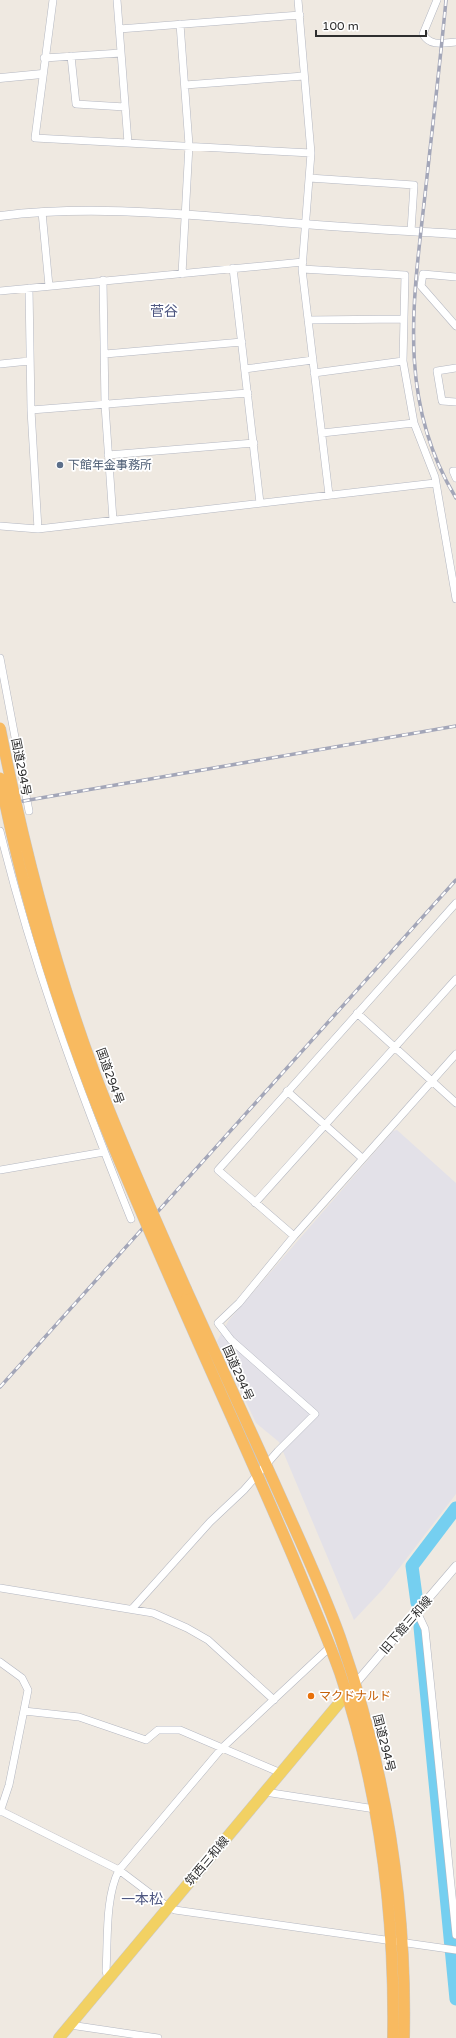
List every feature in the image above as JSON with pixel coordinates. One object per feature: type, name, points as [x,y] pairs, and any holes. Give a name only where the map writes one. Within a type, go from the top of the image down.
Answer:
[{"type":"highway","name":"国道294号","points":[[0,728],[33,879],[73,1011],[110,1113],[257,1474],[330,1647],[347,1695],[375,1809],[391,1941],[393,2038]]},
{"type":"highway","name":"国道294号","points":[[0,778],[25,881],[64,1014],[101,1116],[182,1291],[266,1465],[325,1599],[355,1684],[377,1764],[395,1867],[403,1943],[404,2038]]},
{"type":"main road","name":"筑西三和線","points":[[59,2038],[355,1684]]},
{"type":"street","points":[[53,0],[44,58],[35,138],[189,145],[311,153]]},
{"type":"street","points":[[116,0],[128,143]]},
{"type":"street","points":[[298,0],[311,153],[303,265],[308,320],[329,495]]},
{"type":"street","points":[[437,0],[424,34],[425,38],[435,43],[456,42]]},
{"type":"street","points":[[119,29],[300,15]]},
{"type":"street","points":[[180,24],[189,145],[182,274]]},
{"type":"street","points":[[44,58],[121,53]]},
{"type":"street","points":[[71,56],[76,104],[125,107]]},
{"type":"street","points":[[0,78],[42,74]]},
{"type":"street","points":[[184,85],[304,76]]},
{"type":"street","points":[[309,178],[414,185],[411,231]]},
{"type":"street","points":[[0,216],[85,210],[186,215],[456,234]]},
{"type":"street","points":[[42,212],[49,286]]},
{"type":"street","points":[[0,290],[233,268],[303,265],[405,275],[403,361],[414,423],[435,478],[456,599]]},
{"type":"street","points":[[233,268],[260,503]]},
{"type":"street","points":[[456,277],[423,274],[420,286],[456,326]]},
{"type":"street","points":[[103,280],[105,405],[113,520]]},
{"type":"street","points":[[29,288],[29,361],[38,530]]},
{"type":"street","points":[[308,320],[403,320]]},
{"type":"street","points":[[105,354],[242,342]]},
{"type":"street","points":[[245,368],[313,360]]},
{"type":"street","points":[[0,364],[29,361]]},
{"type":"street","points":[[314,373],[403,361]]},
{"type":"street","points":[[456,368],[437,371],[442,401],[456,402]]},
{"type":"street","points":[[31,410],[248,394]]},
{"type":"street","points":[[322,433],[414,423]]},
{"type":"street","points":[[108,455],[254,443]]},
{"type":"street","points":[[456,470],[452,471],[456,478]]},
{"type":"street","points":[[0,526],[38,530],[435,483]]},
{"type":"street","points":[[0,658],[29,811]]},
{"type":"street","points":[[0,831],[12,880],[40,976],[75,1077],[131,1219]]},
{"type":"street","points":[[294,1236],[218,1170],[287,1091],[456,904]]},
{"type":"street","points":[[255,1203],[456,979]]},
{"type":"street","points":[[357,1014],[393,1048],[456,1102]]},
{"type":"street","points":[[132,1609],[210,1522],[315,1414],[231,1340],[218,1323],[239,1303],[294,1236],[431,1080],[456,1054]]},
{"type":"street","points":[[287,1091],[362,1158]]},
{"type":"street","points":[[0,1170],[104,1152]]},
{"type":"street","name":"旧下館三和線","points":[[355,1684],[456,1566]]},
{"type":"street","points":[[0,1588],[153,1613],[187,1628],[208,1640],[274,1700]]},
{"type":"street","points":[[417,1612],[425,1629],[456,1935]]},
{"type":"street","points":[[108,1979],[106,1971],[110,1898],[115,1877],[119,1870],[222,1748],[330,1647]]},
{"type":"street","points":[[0,1662],[22,1678],[28,1690],[8,1785],[0,1811],[119,1870],[168,1907],[183,1911],[456,1950]]},
{"type":"street","points":[[24,1711],[79,1717],[146,1740],[158,1730],[180,1730],[281,1773]]},
{"type":"street","points":[[265,1792],[375,1809]]},
{"type":"street","points":[[70,2025],[158,2038]]},
{"type":"shaded area","points":[[397,1130],[456,1183],[456,1494],[384,1588],[354,1620],[279,1442],[256,1423],[217,1341],[229,1320],[393,1131]]},
{"type":"waterway","points":[[417,1603],[412,1566],[456,1508]]},
{"type":"waterway","points":[[420,1627],[456,1999]]},
{"type":"railway","points":[[446,0],[416,274],[414,350],[417,388],[425,425],[437,462],[456,498]]},
{"type":"railway","points":[[0,805],[456,726]]},
{"type":"railway","points":[[0,1387],[456,880]]},
{"type":"place","name":"下館年金事務所","points":[[60,465]]},
{"type":"place","name":"マクドナルド","points":[[311,1696]]},
{"type":"district","name":"菅谷","points":[[164,311]]},
{"type":"district","name":"一本松","points":[[142,1899]]}]
